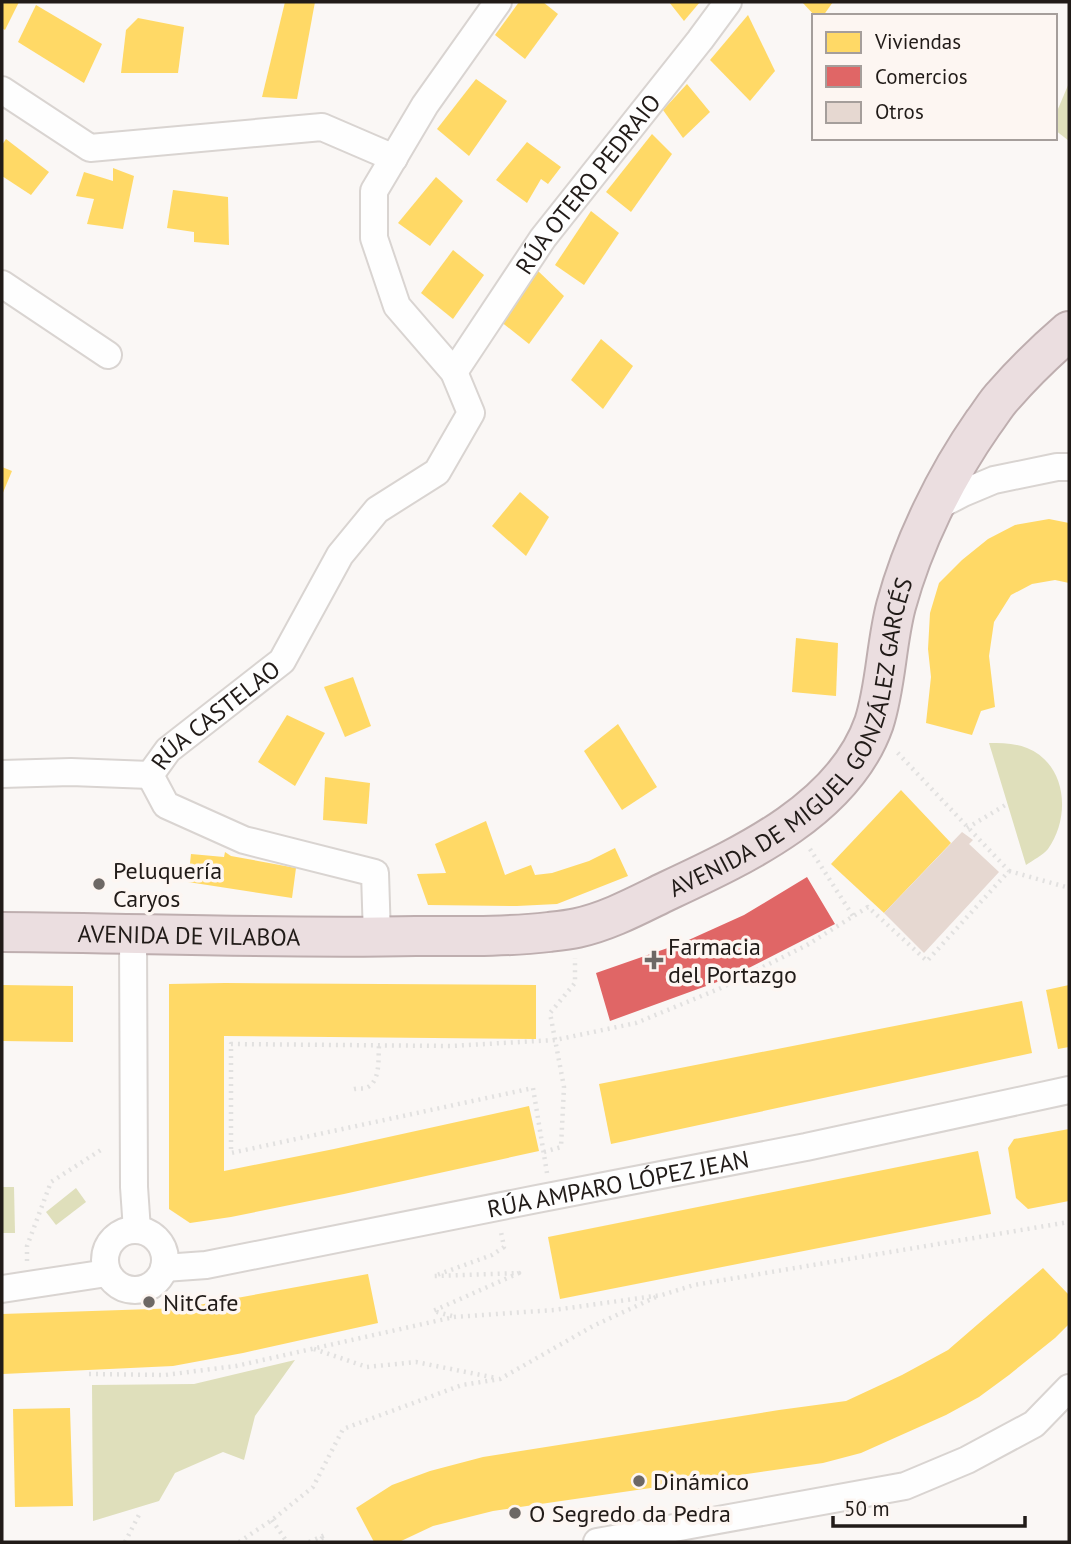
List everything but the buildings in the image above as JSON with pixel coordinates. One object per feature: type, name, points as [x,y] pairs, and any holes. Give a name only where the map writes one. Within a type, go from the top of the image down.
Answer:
[{"type":"highway","name":"AVENIDA DE MIGUEL GONZÁLEZ GARCÉS","points":[[377,937],[526,934],[574,929],[611,918],[708,872],[793,824],[822,799],[852,765],[873,726],[880,702],[896,606],[918,544],[966,448],[1002,396],[1067,341]]},
{"type":"highway","name":"AVENIDA DE VILABOA","points":[[2,933],[377,937]]},
{"type":"street","points":[[454,372],[397,306],[374,237],[374,191],[425,105],[498,2]]},
{"type":"street","name":"RÚA OTERO PEDRAIO","points":[[454,372],[543,238],[727,2]]},
{"type":"street","points":[[700,40],[742,2]]},
{"type":"street","points":[[2,90],[90,148],[322,127],[394,158]]},
{"type":"street","points":[[2,284],[108,355]]},
{"type":"street","name":"RÚA CASTELAO","points":[[377,937],[375,873],[244,840],[166,805],[150,775],[168,750],[282,661],[340,555],[377,510],[437,472],[471,413],[454,372]]},
{"type":"street","points":[[934,509],[994,480],[1069,467]]},
{"type":"street","points":[[2,774],[71,772],[150,775]]},
{"type":"street","points":[[133,933],[134,1187],[137,1230]]},
{"type":"street","name":"RÚA AMPARO LÓPEZ JEAN","points":[[164,1268],[206,1265],[806,1147],[1069,1090]]},
{"type":"street","points":[[128,1230],[137,1230],[156,1239],[162,1247],[164,1268],[158,1279],[149,1287],[125,1289],[115,1283],[107,1273],[105,1256],[112,1239],[128,1230]]},
{"type":"street","points":[[15,1287],[107,1273]]},
{"type":"street","points":[[597,1542],[905,1486],[967,1460],[1034,1424],[1069,1388]]},
{"type":"path","points":[[873,726],[1009,871],[1069,886]]},
{"type":"path","points":[[967,828],[1007,804]]},
{"type":"path","points":[[793,824],[853,916]]},
{"type":"path","points":[[551,1196],[533,1088],[231,1153],[231,1044],[451,1046],[555,1040],[636,1023],[721,988],[807,945],[868,907],[926,961],[1009,871]]},
{"type":"path","points":[[544,1152],[561,1147],[564,1087],[550,1013],[575,983]]},
{"type":"path","points":[[354,1089],[366,1088],[373,1082],[378,1070],[379,1045]]},
{"type":"path","points":[[15,1287],[51,1182],[104,1148]]},
{"type":"path","points":[[454,1317],[433,1311],[519,1273],[434,1276],[492,1255],[504,1247],[495,1207]]},
{"type":"path","points":[[239,1542],[313,1486],[342,1429],[462,1385],[500,1379],[593,1326],[662,1295],[694,1285],[1069,1223]]},
{"type":"path","points":[[89,1374],[165,1375],[236,1366],[454,1317],[554,1310],[662,1295]]},
{"type":"path","points":[[313,1349],[367,1367],[416,1362],[500,1379]]},
{"type":"path","points":[[125,1542],[141,1511]]},
{"type":"path","points":[[271,1520],[287,1542]]},
{"type":"path","points":[[309,1542],[325,1535],[318,1542]]},
{"type":"green space","points":[[1069,83],[1069,141],[1057,132],[1057,111]]},
{"type":"green space","points":[[989,743],[1013,744],[1040,756],[1050,766],[1061,792],[1060,822],[1055,836],[1046,851],[1026,865]]},
{"type":"green space","points":[[2,1187],[14,1187],[15,1233],[2,1233]]},
{"type":"green space","points":[[76,1188],[86,1202],[56,1225],[46,1212]]},
{"type":"green space","points":[[295,1360],[255,1416],[244,1460],[223,1452],[175,1473],[159,1501],[93,1521],[92,1385],[194,1384]]},
{"type":"place","name":"Peluquería Caryos","points":[[99,884]]},
{"type":"place","name":"Farmacia del Portazgo","points":[[654,960]]},
{"type":"place","name":"NitCafe","points":[[149,1302]]},
{"type":"place","name":"Dinámico","points":[[639,1481]]},
{"type":"place","name":"O Segredo da Pedra","points":[[515,1513]]}]
